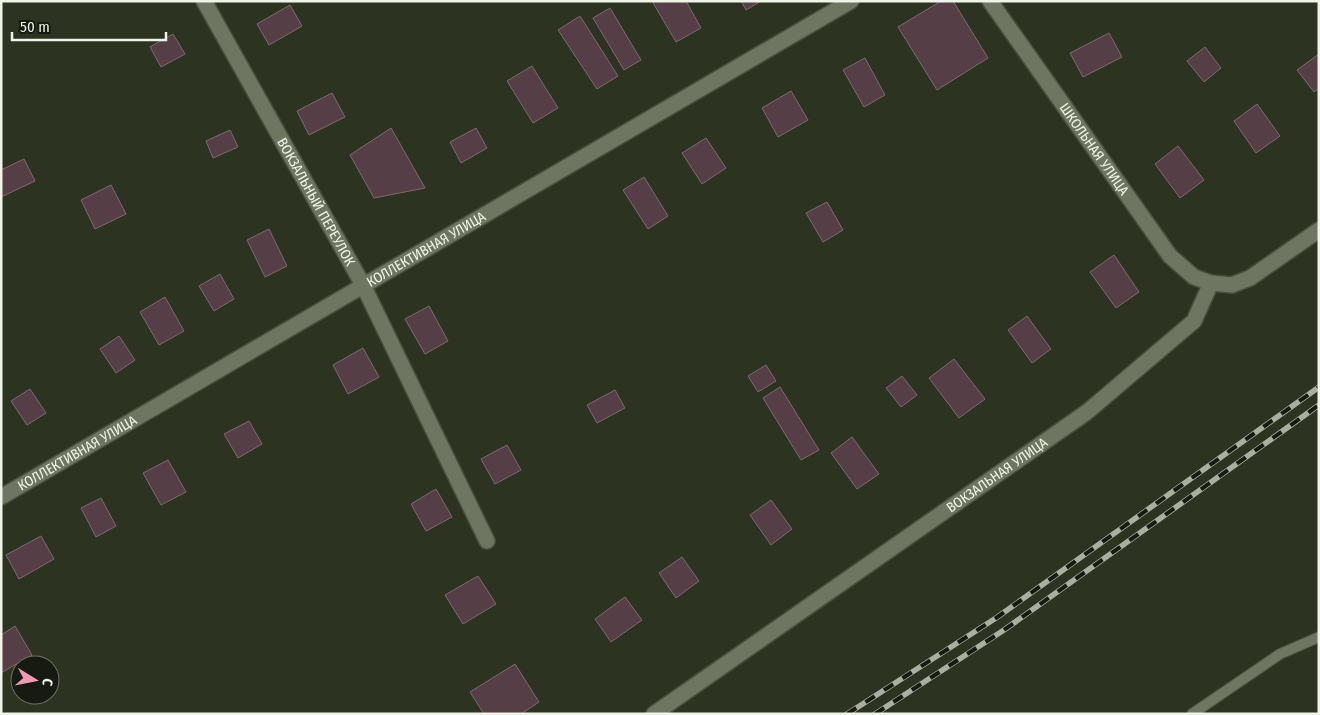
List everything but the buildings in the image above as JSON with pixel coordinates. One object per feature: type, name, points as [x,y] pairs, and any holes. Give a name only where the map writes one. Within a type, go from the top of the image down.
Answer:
[{"type":"street","name":"ВОКЗАЛЬНЫЙ ПЕРЕУЛОК","points":[[204,1],[362,285],[487,541]]},
{"type":"street","name":"КОЛЛЕКТИВНАЯ УЛИЦА","points":[[1,497],[851,1]]},
{"type":"street","name":"ШКОЛЬНАЯ УЛИЦА","points":[[990,1],[1170,256],[1194,277],[1211,283]]},
{"type":"street","points":[[1211,283],[1232,285],[1250,278],[1319,230]]},
{"type":"street","name":"ВОКЗАЛЬНАЯ УЛИЦА","points":[[654,714],[1087,412],[1194,321],[1211,283]]},
{"type":"lane","points":[[1192,714],[1280,654],[1319,637]]},
{"type":"railway","points":[[847,714],[996,618],[1319,387]]},
{"type":"railway","points":[[875,714],[1004,630],[1319,405]]}]
